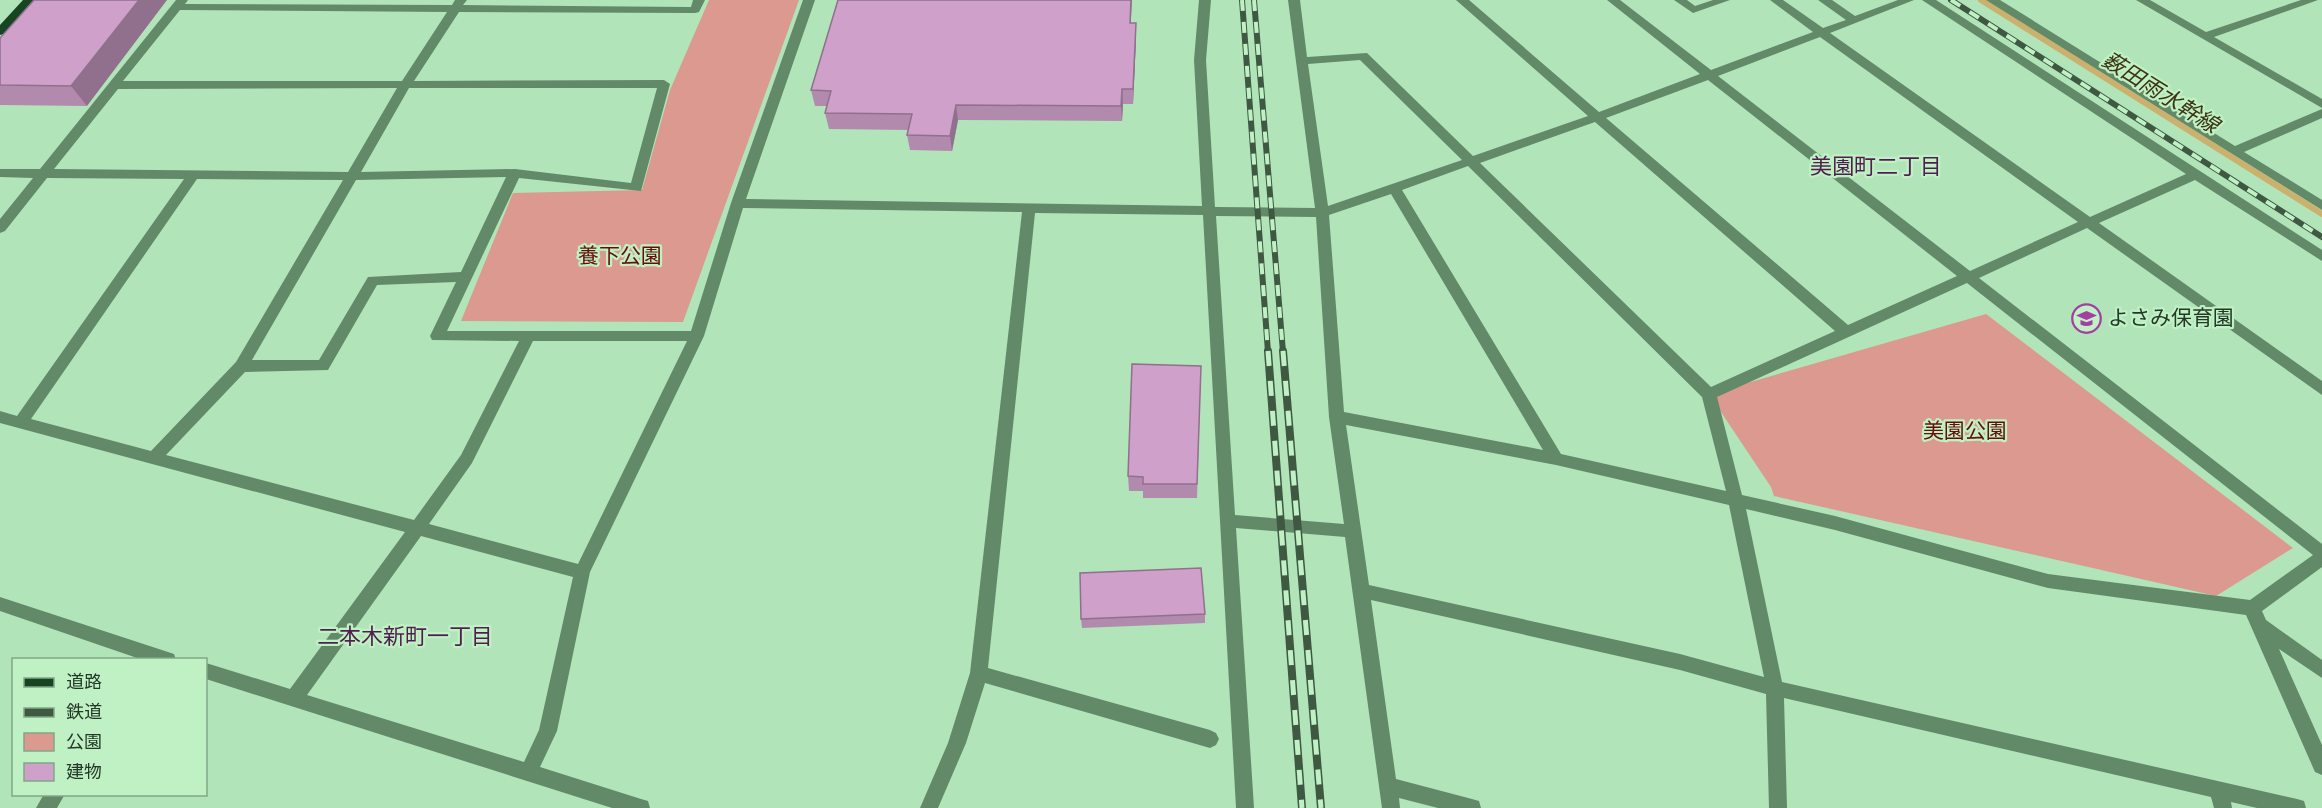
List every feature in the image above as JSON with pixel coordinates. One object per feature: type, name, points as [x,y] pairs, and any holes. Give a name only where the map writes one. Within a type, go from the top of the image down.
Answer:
[{"type":"main road","points":[[0,32],[30,0]]},
{"type":"street","points":[[0,228],[179,4],[458,4],[695,10],[699,0]]},
{"type":"street","points":[[529,772],[548,731],[582,572],[697,336],[738,203],[809,0]]},
{"type":"street","points":[[1205,0],[1200,60],[1245,808]]},
{"type":"street","points":[[1294,0],[1322,213],[1337,417],[1391,808]]},
{"type":"street","points":[[1462,0],[1600,116],[1847,333]]},
{"type":"street","points":[[1337,417],[1556,459],[1835,523],[2049,581],[2252,608],[2322,555],[1969,276],[1613,0]]},
{"type":"street","points":[[1680,0],[1693,10],[1724,0]]},
{"type":"street","points":[[1776,0],[2322,389]]},
{"type":"street","points":[[1824,0],[1854,20]]},
{"type":"street","points":[[738,203],[1208,209],[1322,213],[1600,116],[1908,0]]},
{"type":"street","points":[[1928,0],[2322,256]]},
{"type":"street","points":[[1992,0],[2322,206]]},
{"type":"street","points":[[2142,0],[2322,104]]},
{"type":"street","points":[[2206,36],[2312,0]]},
{"type":"street","points":[[154,458],[241,366],[405,85],[458,4]]},
{"type":"street","points":[[1303,61],[1363,56],[1709,394],[1736,501],[1775,688],[1778,808]]},
{"type":"street","points":[[0,173],[353,176],[515,173],[636,188],[664,84],[114,85]]},
{"type":"street","points":[[2234,152],[2322,113]]},
{"type":"street","points":[[515,173],[437,336],[697,336]]},
{"type":"street","points":[[1709,394],[2196,174]]},
{"type":"street","points":[[21,422],[193,175]]},
{"type":"street","points":[[1395,189],[1556,459]]},
{"type":"street","points":[[929,808],[957,743],[979,673],[1029,207]]},
{"type":"street","points":[[241,366],[323,366],[374,280],[465,277]]},
{"type":"street","points":[[294,699],[467,459],[528,337]]},
{"type":"street","points":[[0,417],[582,572]]},
{"type":"street","points":[[1229,521],[1352,531]]},
{"type":"street","points":[[1360,590],[1680,662],[1775,688],[2221,799],[2297,808]]},
{"type":"street","points":[[0,604],[162,658]]},
{"type":"street","points":[[2252,608],[2322,766]]},
{"type":"street","points":[[2260,625],[2322,670]]},
{"type":"street","points":[[207,671],[641,808]]},
{"type":"street","points":[[979,673],[1209,739]]},
{"type":"street","points":[[1389,786],[1472,808]]},
{"type":"street","points":[[45,808],[55,796]]},
{"type":"green space","name":"養下公園","points":[[709,0],[799,0],[683,322],[461,321],[513,193],[642,190],[670,90]]},
{"type":"green space","name":"美園公園","points":[[1986,314],[2293,548],[2216,596],[1774,496],[1771,487],[1709,394]]},
{"type":"building","points":[[34,0],[139,0],[71,86],[0,85],[0,38]]},
{"type":"building","points":[[838,0],[1131,0],[1130,23],[1136,23],[1133,89],[1122,89],[1121,106],[956,105],[950,136],[907,135],[912,114],[825,113],[831,91],[811,90]]},
{"type":"building","points":[[1132,364],[1201,366],[1197,484],[1143,484],[1143,477],[1128,476]]},
{"type":"building","points":[[1201,568],[1205,614],[1081,619],[1080,573]]},
{"type":"waterway","name":"薮田雨水幹線","points":[[1981,0],[2322,214]]},
{"type":"railway","points":[[1242,0],[1268,352]]},
{"type":"railway","points":[[1254,0],[1283,352]]},
{"type":"railway","points":[[1951,0],[2322,237]]},
{"type":"railway","points":[[1268,351],[1302,808]]},
{"type":"railway","points":[[1283,351],[1321,808]]},
{"type":"place","name":"よさみ保育園","points":[[2087,318]]},
{"type":"district","name":"美園町二丁目","points":[[1876,166]]},
{"type":"district","name":"二本木新町一丁目","points":[[405,636]]}]
